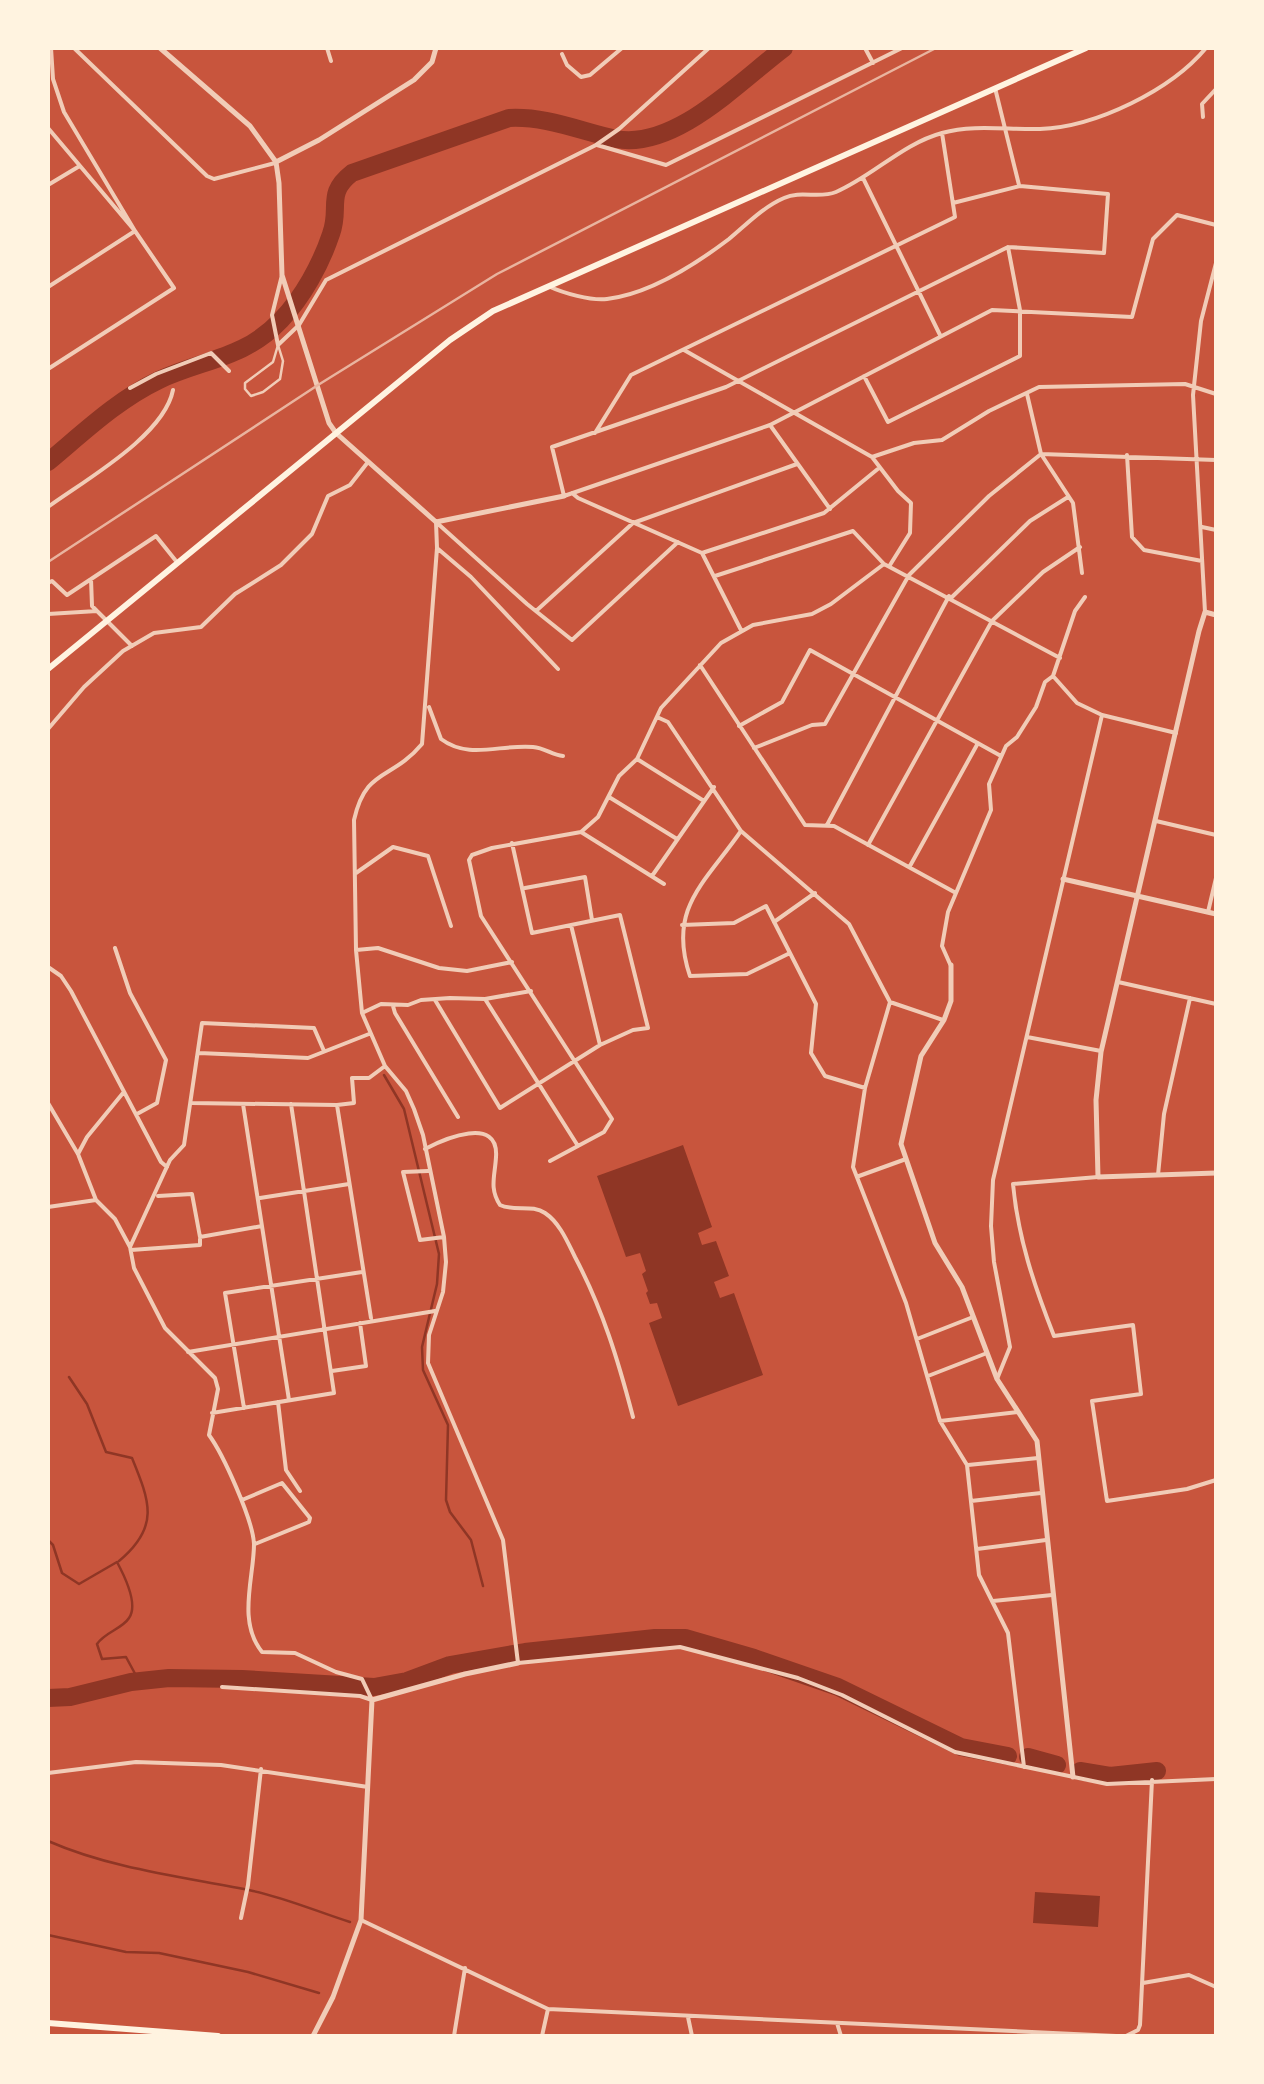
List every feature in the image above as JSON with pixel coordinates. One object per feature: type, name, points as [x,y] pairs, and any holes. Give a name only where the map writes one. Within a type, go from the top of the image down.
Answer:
[{"type":"main road","points":[[48,670],[472,324],[546,285],[1086,48]]},
{"type":"main road","points":[[48,2024],[218,2036]]},
{"type":"street","points":[[48,369],[174,288],[64,112],[52,79],[51,48]]},
{"type":"street","points":[[74,48],[214,179],[276,162],[320,140],[414,80],[432,62],[438,49]]},
{"type":"street","points":[[160,48],[250,126],[276,162],[282,275],[272,315],[278,346],[298,324],[326,280],[596,145],[709,48]]},
{"type":"street","points":[[327,48],[331,60]]},
{"type":"street","points":[[562,54],[567,66],[582,77],[590,75],[622,48]]},
{"type":"street","points":[[865,48],[873,62]]},
{"type":"street","points":[[596,145],[666,165],[902,48]]},
{"type":"street","points":[[546,285],[600,299],[636,290],[688,268],[784,198],[825,196],[863,178],[899,152],[942,132],[1006,126],[1060,127],[1145,96],[1175,80],[1206,48]]},
{"type":"street","points":[[995,88],[1020,186]]},
{"type":"street","points":[[1203,116],[1202,104],[1216,89]]},
{"type":"street","points":[[48,128],[135,231]]},
{"type":"street","points":[[595,433],[631,374],[955,217],[942,132]]},
{"type":"street","points":[[48,184],[78,166]]},
{"type":"street","points":[[863,178],[941,336]]},
{"type":"street","points":[[564,496],[552,447],[736,382],[1008,247],[1104,253],[1108,194],[1020,186],[953,203]]},
{"type":"street","points":[[436,522],[564,496],[770,425],[992,310],[1132,317],[1154,239],[1173,218],[1216,225]]},
{"type":"street","points":[[48,287],[135,231]]},
{"type":"street","points":[[864,375],[888,422],[1020,356],[1020,310],[1008,247]]},
{"type":"street","points":[[1098,1177],[1096,1100],[1101,1052],[1205,612],[1194,385],[1201,321],[1216,263]]},
{"type":"street","points":[[282,275],[329,423],[336,433],[572,640],[678,542]]},
{"type":"street","points":[[550,1160],[604,1132],[612,1119],[481,916],[469,860],[472,855],[512,843],[581,832],[598,817],[619,776],[637,759],[661,708],[721,643],[741,630],[812,614],[831,604],[887,564],[910,532],[912,503],[872,456],[684,350]]},
{"type":"street","points":[[130,388],[156,374],[213,354],[228,370]]},
{"type":"street","points":[[872,456],[914,443],[942,440],[1039,387],[1194,385],[1216,394]]},
{"type":"street","points":[[48,507],[149,432],[171,402],[173,390]]},
{"type":"street","points":[[1027,392],[1040,454],[1069,496],[1082,572]]},
{"type":"street","points":[[770,425],[830,509]]},
{"type":"street","points":[[754,748],[812,725],[825,724],[908,574],[1040,454],[1216,460]]},
{"type":"street","points":[[1127,455],[1132,537],[1144,550],[1202,562]]},
{"type":"street","points":[[48,729],[84,688],[132,646],[154,633],[189,630],[209,621],[235,594],[280,565],[312,534],[328,496],[350,485],[368,462]]},
{"type":"street","points":[[536,611],[634,523],[798,464]]},
{"type":"street","points":[[702,552],[830,509],[879,468]]},
{"type":"street","points":[[572,493],[702,552],[741,630]]},
{"type":"street","points":[[827,825],[950,597],[1030,522],[1069,496]]},
{"type":"street","points":[[436,522],[438,548],[422,744],[405,763],[366,785],[360,796],[354,820],[356,950],[362,1013],[369,1034],[385,1066],[406,1091],[425,1149],[446,1262],[429,1336],[428,1362],[503,1540],[518,1661]]},
{"type":"street","points":[[1200,527],[1216,530]]},
{"type":"street","points":[[716,576],[853,531],[887,564],[1060,658]]},
{"type":"street","points":[[48,582],[52,580],[67,594],[156,536],[178,563]]},
{"type":"street","points":[[438,548],[471,577],[558,669]]},
{"type":"street","points":[[868,845],[992,620],[1044,572],[1080,548]]},
{"type":"street","points":[[90,580],[90,602],[132,646]]},
{"type":"street","points":[[1073,1778],[1037,1441],[997,1379],[956,1276],[935,1243],[901,1144],[908,1099],[921,1056],[951,1001],[950,965],[942,946],[948,912],[991,810],[990,784],[1001,756],[1017,738],[1036,707],[1045,682],[1053,676],[1074,610],[1085,597]]},
{"type":"street","points":[[48,614],[97,611]]},
{"type":"street","points":[[1205,612],[1216,615]]},
{"type":"street","points":[[739,726],[782,702],[810,650],[1001,756]]},
{"type":"street","points":[[700,665],[805,825],[827,825],[956,892]]},
{"type":"street","points":[[1053,676],[1077,702],[1102,715],[1176,732]]},
{"type":"street","points":[[427,703],[440,739],[468,752],[521,746],[540,747],[563,756]]},
{"type":"street","points":[[997,1379],[1010,1347],[990,1226],[993,1180],[1102,715]]},
{"type":"street","points":[[657,717],[668,722],[741,831],[849,924],[890,1002],[944,1020]]},
{"type":"street","points":[[909,868],[978,742]]},
{"type":"street","points":[[637,759],[704,801]]},
{"type":"street","points":[[652,876],[714,787]]},
{"type":"street","points":[[609,797],[678,839]]},
{"type":"street","points":[[1156,821],[1216,835]]},
{"type":"street","points":[[741,831],[689,904],[682,924],[682,953],[690,976],[747,974],[790,954]]},
{"type":"street","points":[[581,832],[664,884]]},
{"type":"street","points":[[435,1000],[500,1108],[600,1045],[633,1030],[648,1028],[620,915],[532,933],[512,843]]},
{"type":"street","points":[[356,873],[393,847],[428,856],[451,926]]},
{"type":"street","points":[[522,889],[585,877],[592,920]]},
{"type":"street","points":[[1208,912],[1216,878]]},
{"type":"street","points":[[1063,880],[1216,914]]},
{"type":"street","points":[[774,922],[815,893]]},
{"type":"street","points":[[682,924],[734,923],[766,906],[816,1004],[811,1053],[825,1076],[865,1088]]},
{"type":"street","points":[[572,925],[600,1045]]},
{"type":"street","points":[[115,948],[130,994],[166,1060],[158,1103],[136,1115]]},
{"type":"street","points":[[356,950],[378,948],[439,968],[467,971],[512,962]]},
{"type":"street","points":[[48,967],[70,991],[161,1162],[167,1166]]},
{"type":"street","points":[[1118,982],[1216,1004]]},
{"type":"street","points":[[362,1013],[380,1004],[485,999],[530,990]]},
{"type":"street","points":[[1158,1175],[1164,1114],[1190,998]]},
{"type":"street","points":[[485,999],[578,1146]]},
{"type":"street","points":[[890,1002],[865,1088],[853,1166],[916,1339],[940,1421],[967,1465],[979,1575],[1008,1633],[1024,1766]]},
{"type":"street","points":[[393,1006],[458,1117]]},
{"type":"street","points":[[130,1248],[167,1166],[184,1145],[202,1023],[314,1028],[324,1050]]},
{"type":"street","points":[[199,1053],[308,1058],[369,1034]]},
{"type":"street","points":[[1027,1036],[1101,1052]]},
{"type":"street","points":[[192,1104],[354,1103],[352,1078],[369,1078],[385,1066]]},
{"type":"street","points":[[78,1154],[124,1092]]},
{"type":"street","points":[[48,1102],[78,1154],[96,1200],[115,1219],[130,1248],[134,1268],[165,1328],[215,1378],[218,1388],[208,1435],[219,1448],[242,1500],[254,1545],[248,1618],[257,1647],[262,1652],[295,1652],[365,1682],[372,1700],[361,1920],[313,2036]]},
{"type":"street","points":[[243,1104],[289,1400]]},
{"type":"street","points":[[212,1413],[334,1393],[291,1104]]},
{"type":"street","points":[[337,1106],[371,1320]]},
{"type":"street","points":[[425,1149],[465,1132],[483,1134],[494,1144],[497,1154],[492,1187],[500,1204],[517,1210],[537,1209],[564,1234],[602,1311],[633,1417]]},
{"type":"street","points":[[857,1177],[906,1160]]},
{"type":"street","points":[[428,1171],[403,1172],[420,1240],[444,1237]]},
{"type":"street","points":[[1216,1173],[1013,1184],[1023,1252],[1054,1336],[1133,1325],[1141,1394],[1092,1401],[1108,1501],[1188,1489],[1216,1480]]},
{"type":"street","points":[[258,1198],[349,1184]]},
{"type":"street","points":[[130,1248],[200,1245],[192,1194],[156,1195]]},
{"type":"street","points":[[48,1207],[96,1200]]},
{"type":"street","points":[[200,1237],[262,1226]]},
{"type":"street","points":[[244,1408],[225,1293],[362,1272]]},
{"type":"street","points":[[188,1352],[437,1310]]},
{"type":"street","points":[[916,1339],[972,1317]]},
{"type":"street","points":[[332,1371],[366,1366],[360,1323]]},
{"type":"street","points":[[928,1376],[987,1354]]},
{"type":"street","points":[[278,1402],[286,1470],[300,1491]]},
{"type":"street","points":[[940,1421],[1018,1412]]},
{"type":"street","points":[[967,1465],[1038,1458]]},
{"type":"street","points":[[242,1500],[282,1483],[310,1518],[309,1522],[254,1545]]},
{"type":"street","points":[[971,1500],[1042,1493]]},
{"type":"street","points":[[976,1549],[1046,1540]]},
{"type":"street","points":[[991,1601],[1052,1595]]},
{"type":"street","points":[[222,1687],[372,1700],[518,1661],[680,1647],[798,1678],[842,1695],[954,1752],[1107,1784],[1216,1779]]},
{"type":"street","points":[[48,1773],[136,1762],[261,1769],[368,1787]]},
{"type":"street","points":[[241,1918],[261,1769]]},
{"type":"street","points":[[1126,2036],[1140,2026],[1152,1780]]},
{"type":"street","points":[[361,1920],[548,2010],[1113,2036]]},
{"type":"street","points":[[454,2036],[465,1968]]},
{"type":"street","points":[[1143,1983],[1181,1975],[1216,1986]]},
{"type":"street","points":[[542,2036],[548,2010]]},
{"type":"street","points":[[688,2017],[692,2036]]},
{"type":"street","points":[[837,2023],[841,2036]]},
{"type":"lane","points":[[278,346],[283,361],[280,379],[274,386],[251,396],[245,390],[246,383],[273,362],[278,346]]},
{"type":"shaded area","points":[[683,1145],[712,1227],[698,1233],[702,1245],[716,1241],[729,1276],[714,1282],[720,1298],[734,1293],[763,1375],[678,1406],[649,1323],[662,1318],[657,1303],[650,1304],[646,1293],[642,1274],[646,1271],[640,1253],[626,1257],[597,1176]]},
{"type":"shaded area","points":[[1035,1892],[1100,1896],[1098,1927],[1033,1923]]},
{"type":"waterway","points":[[48,462],[129,397],[176,373],[238,351],[281,320],[317,268],[334,224],[336,194],[352,173],[509,118],[550,122],[616,139],[638,140],[661,134],[706,110],[784,48]]},
{"type":"waterway","points":[[384,1075],[404,1109],[439,1254],[437,1284],[422,1347],[423,1370],[448,1425],[446,1500],[471,1540],[483,1586]]},
{"type":"waterway","points":[[69,1377],[87,1404],[106,1452],[132,1458],[147,1501],[141,1537],[119,1561]]},
{"type":"waterway","points":[[48,1540],[62,1573],[79,1584],[117,1562],[129,1590],[132,1612],[126,1622],[97,1644],[102,1659],[126,1657],[139,1681]]},
{"type":"waterway","points":[[48,1698],[169,1678],[374,1687],[407,1681],[450,1665],[525,1652],[685,1638],[838,1687],[961,1747],[1008,1756]]},
{"type":"waterway","points":[[1028,1757],[1057,1765]]},
{"type":"waterway","points":[[1080,1771],[1110,1776],[1157,1771]]},
{"type":"waterway","points":[[48,1841],[123,1865],[265,1894],[350,1922]]},
{"type":"waterway","points":[[48,1935],[248,1972],[319,1993]]},
{"type":"railway","points":[[48,562],[318,385],[497,274],[936,48]]}]
